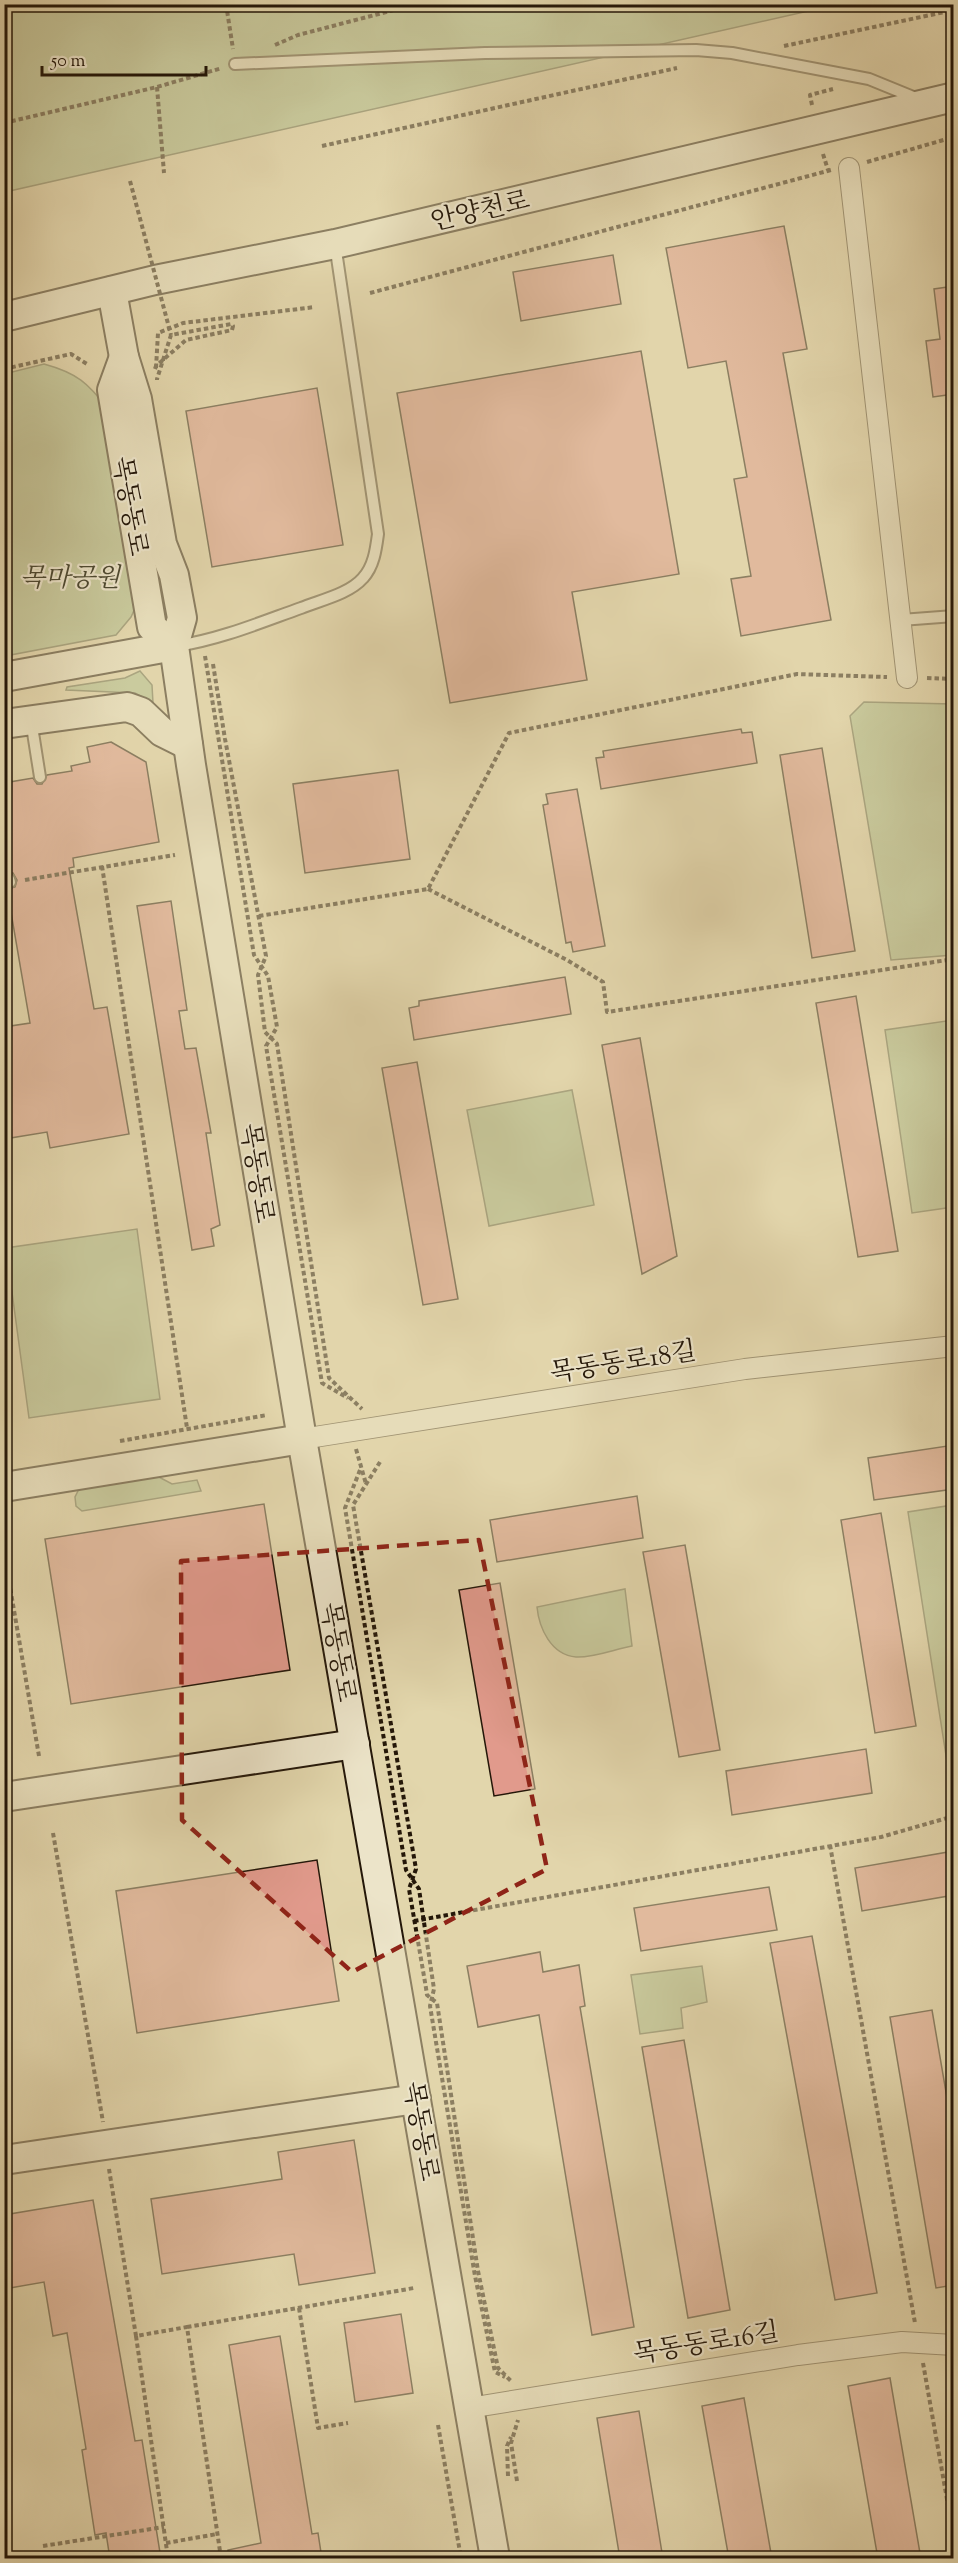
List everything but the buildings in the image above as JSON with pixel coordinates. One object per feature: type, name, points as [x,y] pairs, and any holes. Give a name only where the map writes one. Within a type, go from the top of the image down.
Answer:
[{"type":"main road","name":"안양천로","points":[[4,317],[155,280],[335,244],[942,100]]},
{"type":"main road","name":"목동동로","points":[[112,291],[124,357],[137,399],[162,544],[174,574],[188,644],[188,746],[302,1439],[495,2559]]},
{"type":"main road","points":[[4,677],[188,644]]},
{"type":"main road","points":[[18,722],[127,707],[141,712],[162,732],[188,746]]},
{"type":"main road","points":[[4,1487],[302,1439]]},
{"type":"main road","points":[[4,1797],[355,1744]]},
{"type":"main road","points":[[4,2160],[416,2099]]},
{"type":"street","points":[[849,168],[907,678]]},
{"type":"street","name":"목동동로18길","points":[[302,1439],[745,1369],[954,1346]]},
{"type":"street","name":"목동동로16길","points":[[469,2408],[798,2355],[902,2342],[954,2345]]},
{"type":"lane","points":[[235,64],[485,53],[696,50],[732,53],[869,80],[942,100]]},
{"type":"lane","points":[[188,644],[246,629],[348,588],[362,579],[373,560],[378,534],[335,244]]},
{"type":"lane","points":[[901,620],[954,616]]},
{"type":"lane","points":[[18,722],[40,777]]},
{"type":"path","points":[[226,4],[235,64]]},
{"type":"path","points":[[4,123],[157,87],[235,64],[298,34],[417,4]]},
{"type":"path","points":[[773,47],[954,10]]},
{"type":"path","points":[[322,146],[681,66]]},
{"type":"path","points":[[157,87],[164,173]]},
{"type":"path","points":[[849,168],[954,137]]},
{"type":"path","points":[[370,293],[828,170]]},
{"type":"path","points":[[130,181],[171,335],[157,379]]},
{"type":"path","points":[[152,386],[158,333],[183,323],[315,307]]},
{"type":"path","points":[[156,366],[186,340],[232,330],[233,326],[231,324],[171,335]]},
{"type":"path","points":[[4,369],[71,354],[87,364]]},
{"type":"path","points":[[188,644],[254,955],[262,966],[268,976],[277,1028],[271,1038],[266,1046],[322,1383],[348,1398],[329,1378],[277,1044],[271,1038],[265,1032],[258,975],[262,966],[266,956],[213,664]]},
{"type":"path","points":[[429,889],[509,733],[797,674],[954,679]]},
{"type":"path","points":[[10,881],[175,855]]},
{"type":"path","points":[[102,866],[187,1428]]},
{"type":"path","points":[[259,916],[429,889],[567,960],[603,982],[607,1012],[954,959]]},
{"type":"path","points":[[380,1462],[353,1505],[416,1869],[409,1889],[427,1995],[437,2003],[478,2271],[498,2368],[511,2380]]},
{"type":"path","points":[[366,1484],[360,1470],[345,1508],[406,1870],[419,1889],[434,1989],[432,1999]]},
{"type":"path","points":[[4,1551],[39,1756]]},
{"type":"path","points":[[414,1921],[880,1837],[954,1816]]},
{"type":"path","points":[[52,1833],[106,2145],[168,2559]]},
{"type":"path","points":[[830,1845],[954,2539]]},
{"type":"path","points":[[136,2336],[414,2288]]},
{"type":"path","points":[[299,2308],[318,2428],[348,2423]]},
{"type":"path","points":[[187,2327],[221,2559]]},
{"type":"path","points":[[509,2482],[507,2446],[518,2420],[511,2443],[517,2481]]},
{"type":"path","points":[[438,2425],[461,2559]]},
{"type":"path","points":[[43,2546],[164,2527]]},
{"type":"path","points":[[166,2543],[217,2534]]},
{"type":"highlighted area","points":[[479,1540],[547,1869],[352,1972],[182,1820],[181,1561]]},
{"type":"green space","points":[[4,5],[835,5],[5,192]]},
{"type":"green space","name":"목마공원","points":[[44,364],[65,371],[81,380],[108,409],[140,597],[131,617],[116,635],[5,656],[4,374]]},
{"type":"green space","points":[[140,671],[152,685],[153,703],[135,693],[66,690],[67,687],[125,678]]},
{"type":"green space","points":[[864,702],[953,704],[953,955],[891,960],[850,716]]},
{"type":"green space","points":[[953,1020],[953,1207],[912,1213],[885,1030]]},
{"type":"green space","points":[[572,1090],[594,1205],[489,1226],[467,1110]]},
{"type":"green space","points":[[137,1229],[160,1399],[29,1418],[6,1248]]},
{"type":"green space","points":[[157,1476],[172,1484],[197,1480],[201,1491],[82,1511],[76,1506],[75,1497],[79,1489]]},
{"type":"green space","points":[[953,1505],[954,1780],[950,1781],[908,1512]]},
{"type":"green space","points":[[625,1589],[632,1646],[597,1655],[576,1657],[567,1655],[553,1646],[540,1623],[537,1607]]},
{"type":"green space","points":[[702,1966],[707,2002],[681,2008],[683,2028],[640,2034],[631,1975]]}]
